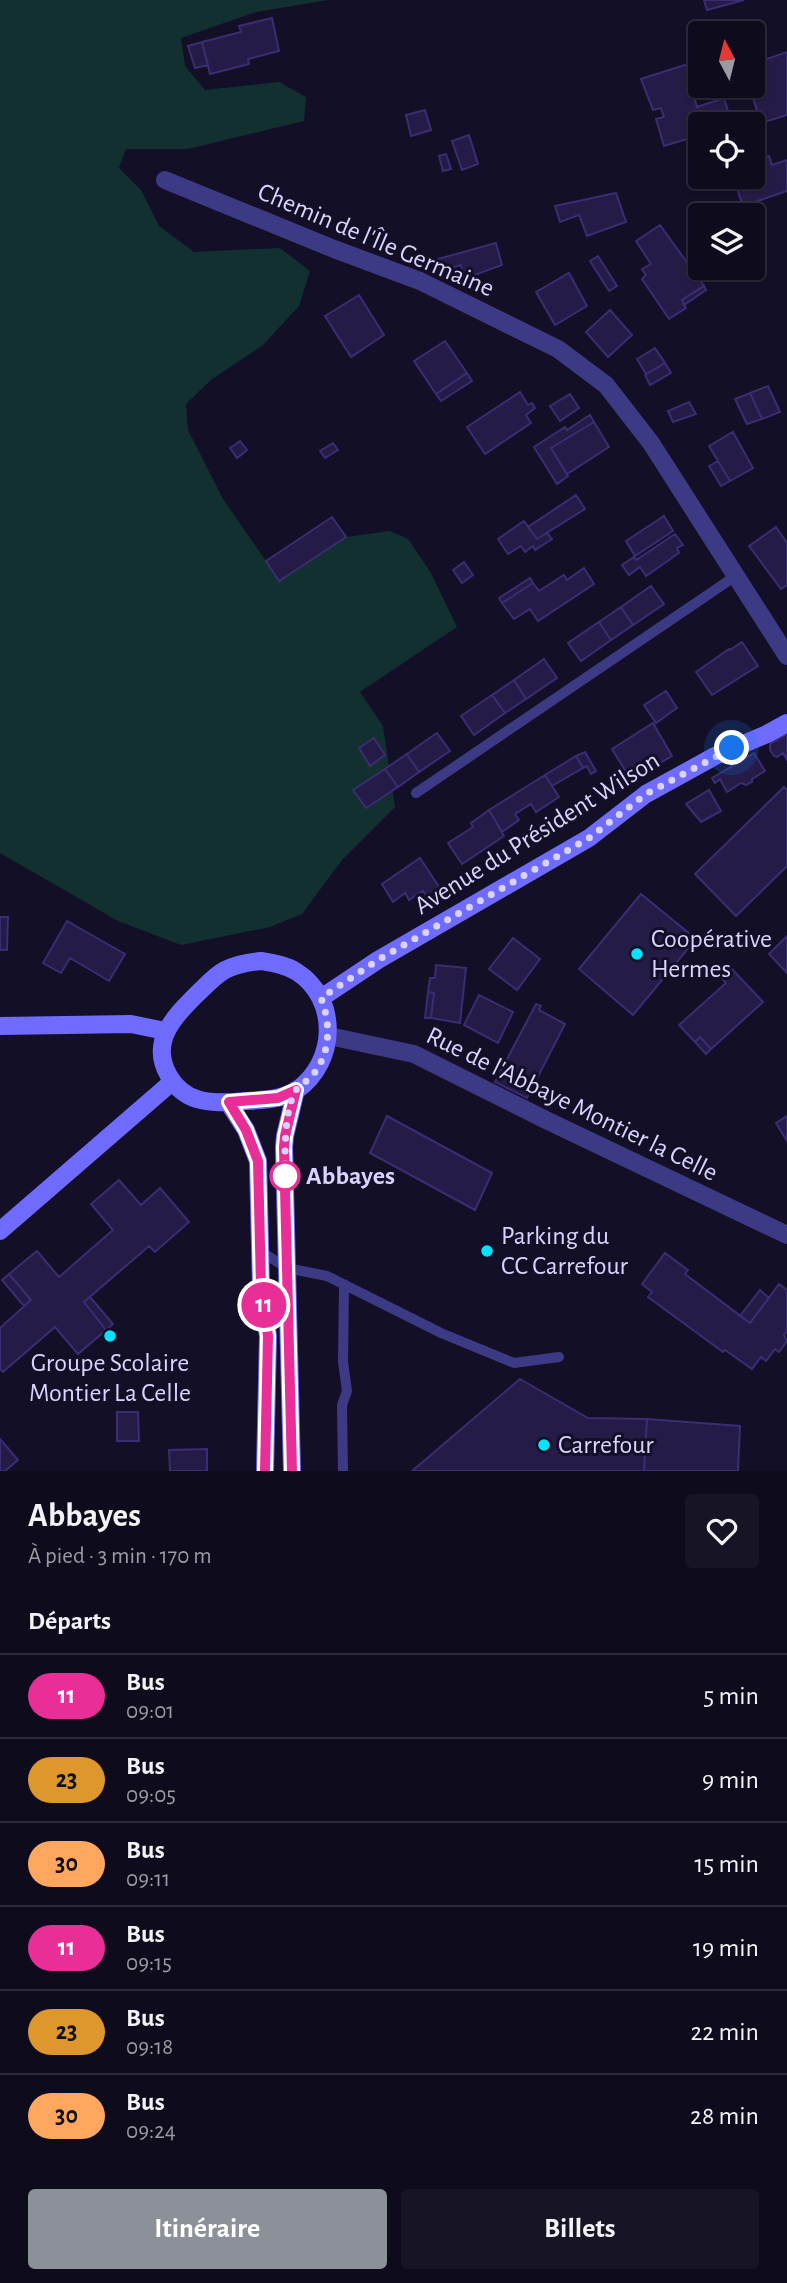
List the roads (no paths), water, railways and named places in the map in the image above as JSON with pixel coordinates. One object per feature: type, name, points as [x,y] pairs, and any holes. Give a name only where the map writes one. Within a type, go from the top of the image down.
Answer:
[{"type":"street","name":"Chemin de l'Île Germaine","points":[[165,180],[420,281],[558,349],[606,385],[651,443],[787,656]]},
{"type":"street","name":"Avenue du Président Wilson","points":[[321,998],[378,960],[589,838],[646,794],[715,756],[787,723]]},
{"type":"street","points":[[261,961],[279,964],[296,972],[321,998],[326,1013],[328,1036],[324,1056],[312,1076],[296,1090],[278,1098],[229,1102],[197,1099],[183,1092],[165,1070],[162,1056],[165,1031],[172,1019],[217,975],[243,963],[261,961]]},
{"type":"street","points":[[0,1026],[131,1024],[165,1031]]},
{"type":"street","name":"Rue de l'Abbaye Montier la Celle","points":[[328,1036],[414,1054],[787,1235]]},
{"type":"street","points":[[0,1231],[173,1082]]},
{"type":"street","points":[[292,1471],[285,1136],[296,1090]]},
{"type":"street","points":[[229,1102],[246,1130],[258,1161],[261,1287],[268,1336],[265,1471]]},
{"type":"lane","points":[[416,793],[737,575]]},
{"type":"lane","points":[[260,1251],[287,1268],[327,1276],[441,1333],[514,1363],[559,1357]]},
{"type":"lane","points":[[343,1471],[342,1405],[347,1391],[343,1362],[344,1284]]},
{"type":"place","name":"Coopérative Hermes","points":[[637,954]]},
{"type":"place","name":"Abbayes","points":[[285,1176]]},
{"type":"place","name":"Parking du CC Carrefour","points":[[487,1251]]},
{"type":"place","name":"Groupe Scolaire Montier La Celle","points":[[110,1336]]},
{"type":"place","name":"Carrefour","points":[[544,1445]]}]
